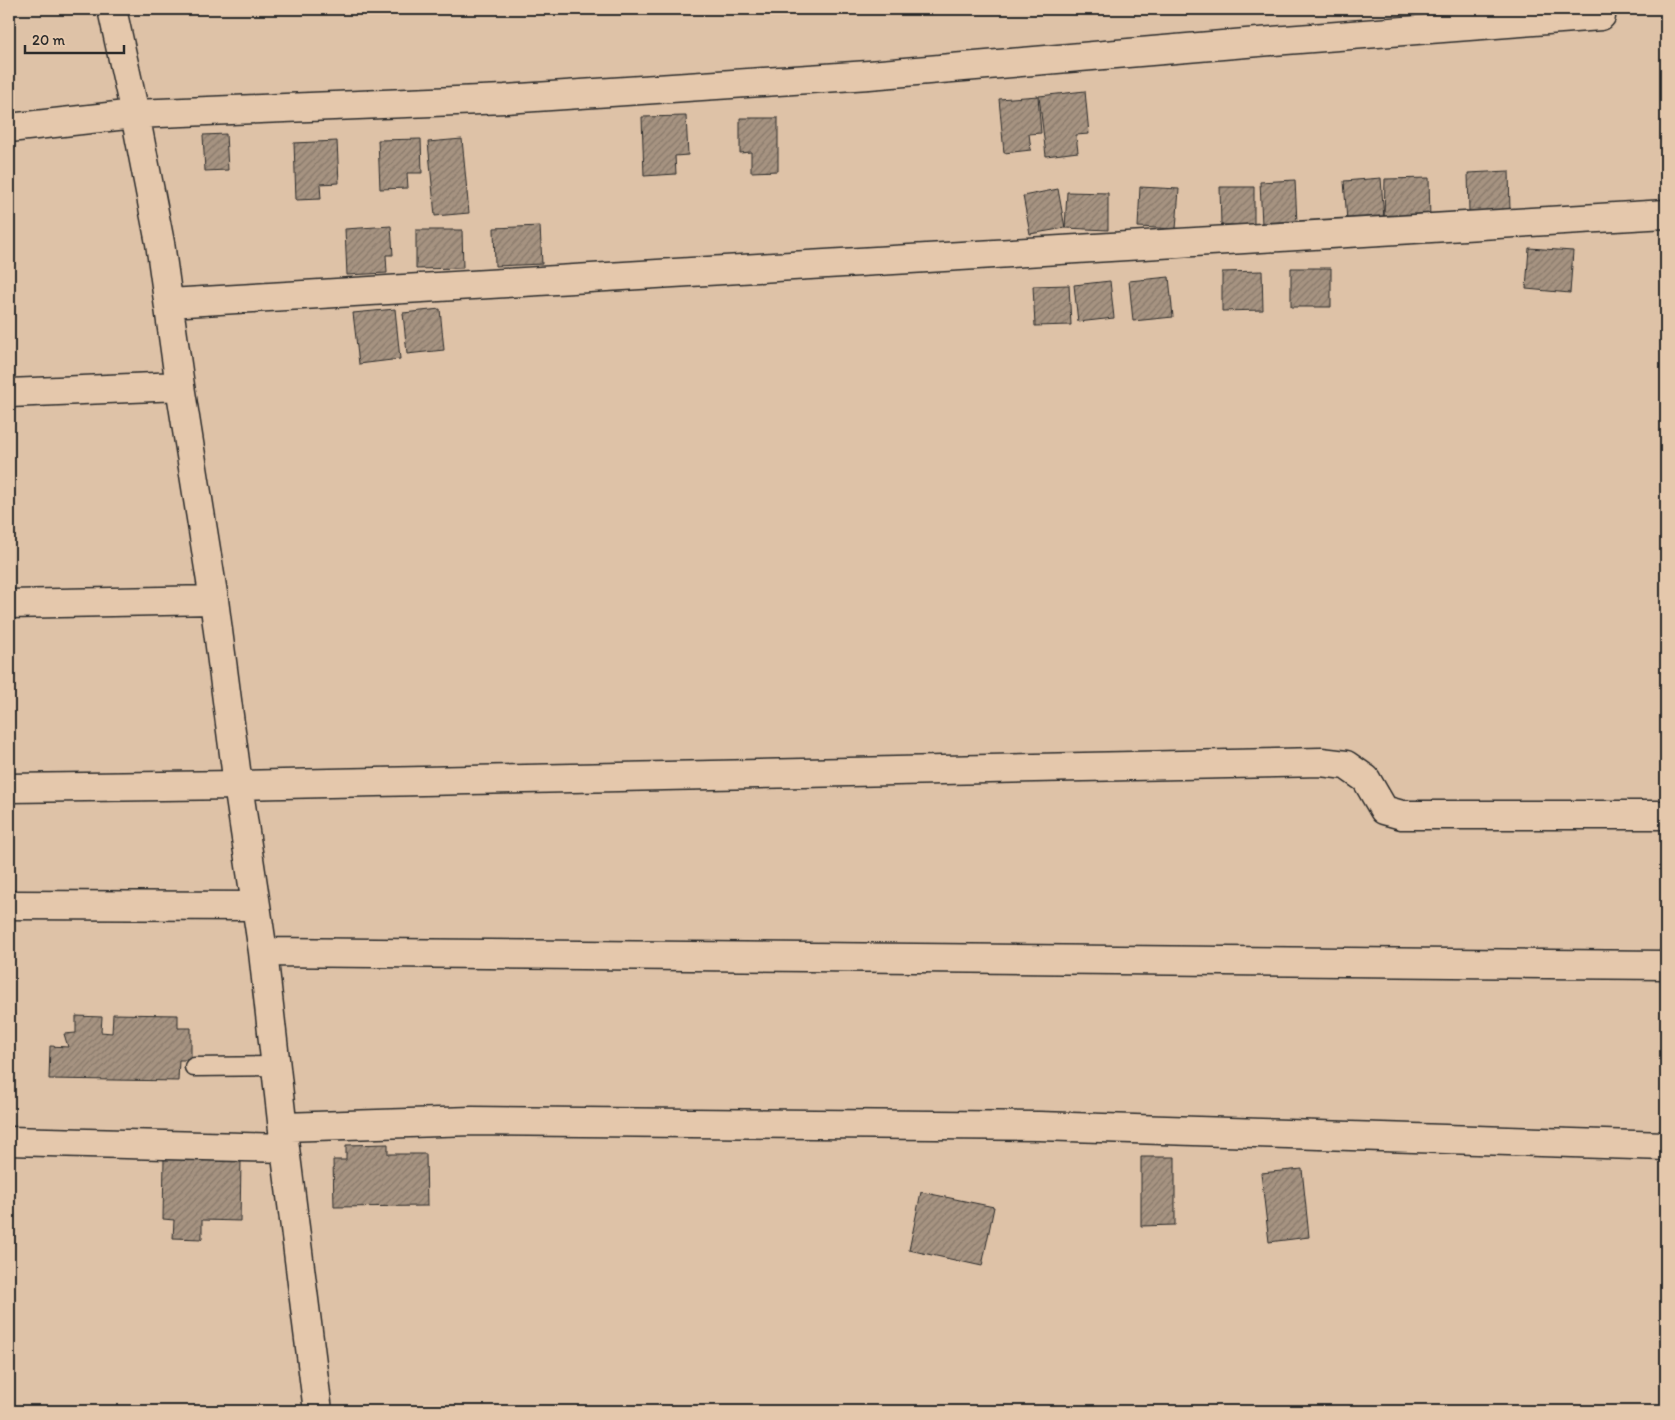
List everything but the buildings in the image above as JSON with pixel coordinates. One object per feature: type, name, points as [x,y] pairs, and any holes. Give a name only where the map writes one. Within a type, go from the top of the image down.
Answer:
[{"type":"street","points":[[112,9],[160,243],[180,386],[214,600],[238,785],[263,952],[318,1411]]},
{"type":"street","points":[[9,128],[135,114],[505,99],[869,76],[1246,43],[1601,16]]},
{"type":"street","points":[[169,302],[1666,214]]},
{"type":"street","points":[[9,393],[180,386]]},
{"type":"street","points":[[9,604],[214,600]]},
{"type":"street","points":[[9,788],[238,785],[1322,762],[1346,766],[1366,779],[1384,810],[1402,815],[1666,815]]},
{"type":"street","points":[[9,905],[256,906]]},
{"type":"street","points":[[263,952],[1666,965]]},
{"type":"street","points":[[9,1141],[284,1138],[472,1121],[1039,1126],[1666,1146]]},
{"type":"lane","points":[[194,1067],[276,1066]]}]
